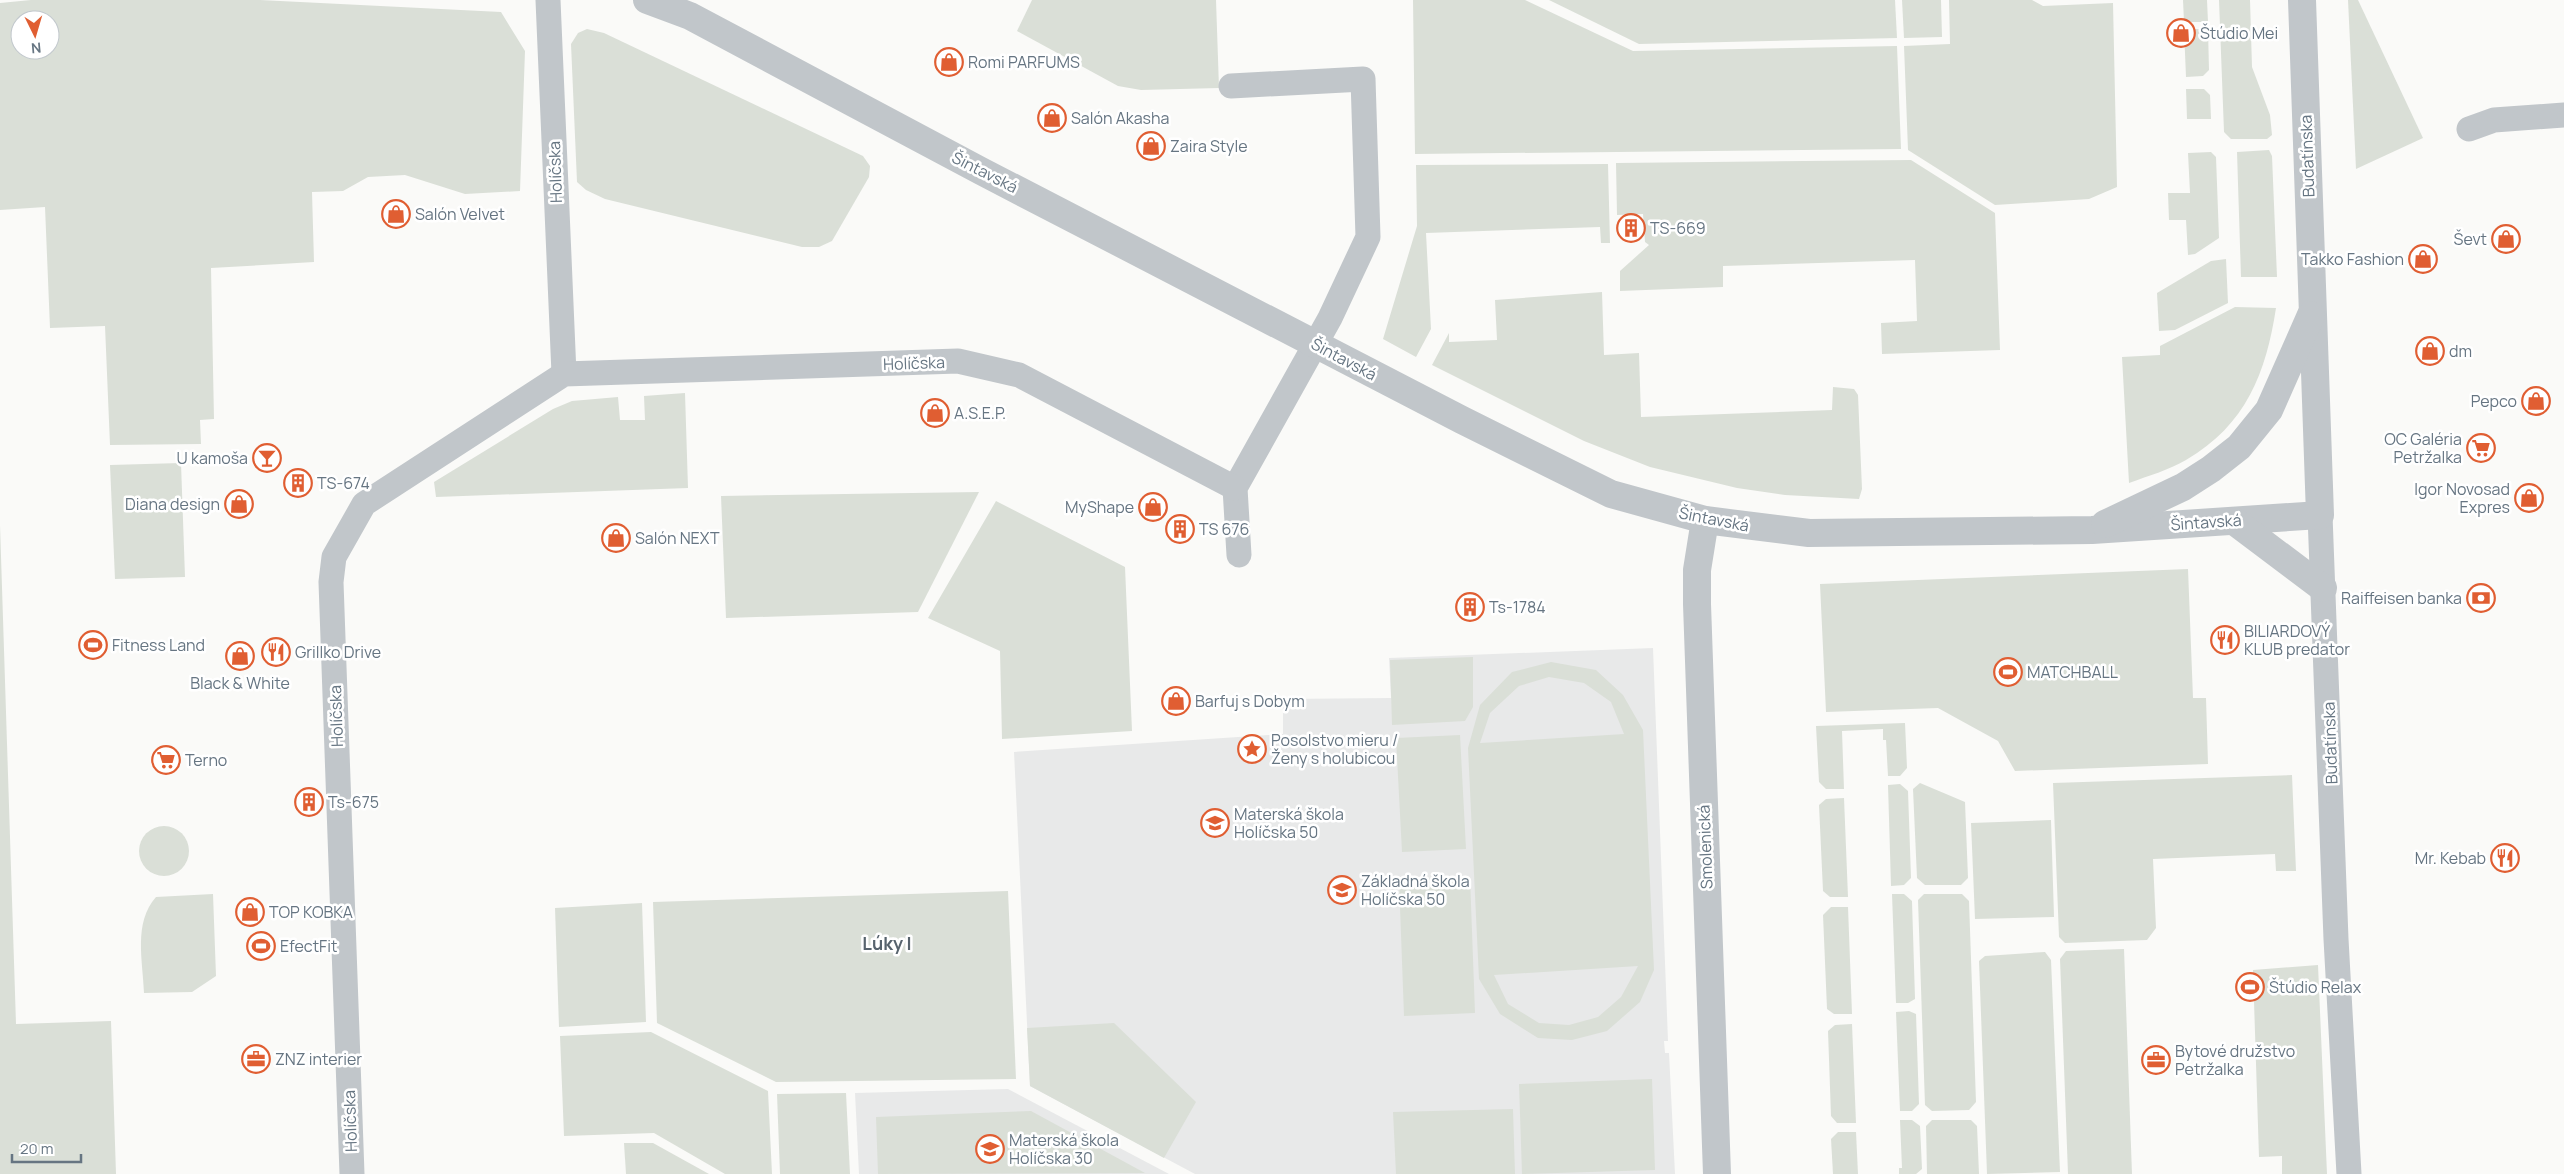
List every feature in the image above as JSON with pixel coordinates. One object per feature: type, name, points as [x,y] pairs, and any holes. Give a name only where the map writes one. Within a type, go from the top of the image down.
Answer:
[{"type":"street","name":"Holíčska","points":[[548,0],[564,374]]},
{"type":"street","name":"Šintavská","points":[[647,0],[690,16],[981,171],[1462,420],[1611,494],[1705,520],[1809,533],[2092,530],[2320,516]]},
{"type":"street","name":"Budatínska","points":[[2303,3],[2312,312],[2336,939],[2349,1174]]},
{"type":"street","name":"Šintavská","points":[[1231,86],[1363,79],[1368,237],[1316,344]]},
{"type":"street","points":[[2469,129],[2494,120],[2564,115]]},
{"type":"street","name":"Budatínska","points":[[2250,435],[2276,395],[2285,370],[2312,312]]},
{"type":"street","points":[[1240,556],[1235,488],[1316,344]]},
{"type":"street","name":"Holíčska","points":[[352,1174],[331,582],[334,556],[364,504],[564,374],[958,362],[1019,375],[1235,488]]},
{"type":"street","name":"Šintavská","points":[[2092,530],[2192,481],[2228,456],[2250,435]]},
{"type":"street","name":"Smolenická","points":[[1705,520],[1697,570],[1697,604],[1717,1174]]},
{"type":"street","points":[[2234,521],[2323,588]]},
{"type":"shaded area","points":[[31,0],[260,0],[501,12],[525,51],[520,191],[465,194],[405,175],[368,177],[343,191],[312,192],[314,262],[211,268],[214,419],[200,420],[201,444],[110,445],[105,326],[50,328],[45,207],[0,210],[0,3]]},
{"type":"shaded area","points":[[1032,0],[1216,0],[1219,88],[1141,90],[1118,86],[1017,31]]},
{"type":"shaded area","points":[[1413,0],[1525,0],[1633,51],[1897,46],[1901,149],[1415,154]]},
{"type":"shaded area","points":[[1549,0],[1895,0],[1897,38],[1639,44]]},
{"type":"shaded area","points":[[1902,0],[1941,0],[1942,37],[1904,38]]},
{"type":"shaded area","points":[[1949,0],[2032,0],[2043,6],[2113,3],[2117,187],[2089,199],[1995,205],[1908,150],[1904,46],[1950,44]]},
{"type":"shaded area","points":[[2183,0],[2207,0],[2208,22],[2184,22]]},
{"type":"shaded area","points":[[2219,0],[2250,0],[2252,67],[2270,115],[2272,135],[2267,139],[2231,139],[2224,132]]},
{"type":"shaded area","points":[[2348,0],[2358,0],[2423,138],[2356,169]]},
{"type":"shaded area","points":[[587,29],[604,33],[863,156],[870,166],[869,177],[832,241],[819,247],[802,247],[605,199],[586,190],[577,182],[571,44],[578,33]]},
{"type":"shaded area","points":[[2184,29],[2208,29],[2209,70],[2203,76],[2186,77]]},
{"type":"shaded area","points":[[2186,89],[2204,89],[2210,95],[2211,119],[2187,119]]},
{"type":"shaded area","points":[[2269,150],[2272,156],[2277,277],[2241,277],[2237,152]]},
{"type":"shaded area","points":[[2211,152],[2216,157],[2219,238],[2195,254],[2188,255],[2186,220],[2169,220],[2168,193],[2190,193],[2188,153]]},
{"type":"shaded area","points":[[1911,160],[1995,213],[2000,350],[1882,354],[1881,323],[1917,321],[1915,260],[1723,266],[1723,287],[1620,291],[1620,271],[1649,245],[1645,242],[1643,214],[1617,215],[1616,163]]},
{"type":"shaded area","points":[[1608,164],[1610,243],[1601,243],[1600,227],[1426,233],[1431,329],[1416,357],[1383,339],[1417,226],[1416,165]]},
{"type":"shaded area","points":[[2226,259],[2228,303],[2175,330],[2159,331],[2157,293],[2211,261]]},
{"type":"shaded area","points":[[1602,292],[1604,355],[1639,353],[1641,417],[1832,410],[1833,387],[1854,389],[1858,395],[1862,489],[1859,499],[1785,495],[1737,488],[1650,467],[1584,441],[1432,365],[1449,333],[1449,342],[1497,340],[1495,300]]},
{"type":"shaded area","points":[[2235,307],[2276,308],[2266,354],[2250,395],[2224,431],[2207,446],[2179,464],[2129,483],[2122,357],[2160,355],[2160,346]]},
{"type":"shaded area","points":[[685,393],[688,488],[436,497],[434,482],[553,409],[572,401],[618,397],[620,420],[645,420],[644,396]]},
{"type":"shaded area","points":[[181,463],[185,577],[115,579],[110,465]]},
{"type":"shaded area","points":[[979,492],[918,612],[726,618],[721,496]]},
{"type":"shaded area","points":[[996,501],[1125,567],[1132,731],[1002,739],[1000,651],[928,618]]},
{"type":"shaded area","points":[[0,525],[16,1024],[111,1021],[116,1174],[0,1174]]},
{"type":"shaded area","name":"MATCHBALL","points":[[2188,569],[2193,698],[2206,698],[2208,764],[2015,771],[1998,741],[1938,708],[1826,712],[1820,584]]},
{"type":"shaded area","name":"Základná škola Holíčska 50","points":[[1653,648],[1668,1041],[1664,1041],[1665,1053],[1669,1053],[1675,1174],[1195,1174],[1030,1086],[1014,752],[1283,734],[1283,699],[1391,698],[1389,658]]},
{"type":"shaded area","points":[[1473,657],[1473,707],[1465,721],[1392,725],[1390,660]]},
{"type":"shaded area","points":[[1551,662],[1596,670],[1623,695],[1643,730],[1654,970],[1640,1002],[1607,1031],[1572,1040],[1538,1038],[1500,1014],[1479,979],[1468,748],[1480,705],[1512,672]],"holes":[[[1549,677],[1584,683],[1611,702],[1624,734],[1480,743],[1490,713],[1519,686]],[[1638,966],[1621,997],[1598,1017],[1569,1025],[1539,1023],[1508,1004],[1494,975]]]},
{"type":"shaded area","points":[[1905,723],[1907,768],[1900,776],[1888,776],[1886,740],[1883,740],[1883,729],[1842,731],[1844,789],[1826,789],[1819,782],[1816,726]]},
{"type":"shaded area","points":[[1460,735],[1466,849],[1402,852],[1396,738]]},
{"type":"shaded area","points":[[2292,775],[2296,871],[2276,871],[2275,854],[2153,859],[2156,928],[2147,940],[2065,943],[2059,937],[2053,783]]},
{"type":"shaded area","points":[[1920,783],[1965,802],[1968,878],[1961,885],[1925,885],[1917,878],[1913,789]]},
{"type":"shaded area","points":[[1900,784],[1908,791],[1911,878],[1904,885],[1891,886],[1888,785]]},
{"type":"shaded area","points":[[1844,798],[1848,897],[1830,897],[1823,891],[1819,805],[1826,799]]},
{"type":"shaded area","points":[[2051,820],[2054,917],[1975,919],[1971,823]]},
{"type":"shaded area","points":[[164,826],[173,828],[184,837],[189,851],[187,860],[178,871],[164,876],[155,874],[144,865],[139,851],[141,842],[150,831]]},
{"type":"shaded area","points":[[1470,877],[1475,1013],[1404,1016],[1399,880]]},
{"type":"shaded area","points":[[1008,891],[1016,1079],[776,1082],[657,1023],[653,902]]},
{"type":"shaded area","points":[[213,894],[216,976],[192,992],[144,993],[141,943],[144,918],[149,907],[156,897]]},
{"type":"shaded area","points":[[1892,894],[1904,894],[1912,901],[1915,999],[1908,1003],[1896,1003]]},
{"type":"shaded area","points":[[1924,894],[1962,894],[1969,901],[1976,1102],[1969,1110],[1932,1111],[1925,1105],[1918,900]]},
{"type":"shaded area","points":[[642,903],[646,1022],[559,1027],[555,908]]},
{"type":"shaded area","points":[[1831,907],[1848,907],[1852,1014],[1834,1014],[1827,1009],[1823,915]]},
{"type":"shaded area","points":[[2124,949],[2132,1174],[2068,1174],[2060,959],[2066,951]]},
{"type":"shaded area","points":[[2045,952],[2051,960],[2060,1172],[1987,1174],[1979,961],[1985,956]]},
{"type":"shaded area","points":[[2318,965],[2327,1174],[2282,1174],[2282,1156],[2259,1157],[2253,970]]},
{"type":"shaded area","points":[[1909,1011],[1916,1014],[1919,1104],[1912,1111],[1900,1111],[1896,1012]]},
{"type":"shaded area","points":[[1114,1023],[1196,1102],[1164,1158],[1030,1086],[1027,1028]]},
{"type":"shaded area","points":[[1852,1024],[1856,1123],[1837,1123],[1831,1116],[1828,1031],[1835,1025]]},
{"type":"shaded area","points":[[651,1032],[768,1091],[772,1174],[725,1174],[654,1133],[564,1136],[560,1036]]},
{"type":"shaded area","points":[[1652,1079],[1655,1170],[1522,1174],[1519,1084]]},
{"type":"shaded area","name":"Materská škola Holíčska 30","points":[[1008,1089],[1169,1174],[859,1174],[855,1093]]},
{"type":"shaded area","points":[[846,1093],[850,1174],[780,1174],[777,1094]]},
{"type":"shaded area","points":[[1513,1109],[1515,1174],[1396,1174],[1393,1112]]},
{"type":"shaded area","name":"Materská škola Holíčska 30","points":[[1031,1111],[1145,1173],[878,1174],[876,1117]]},
{"type":"shaded area","points":[[1900,1120],[1912,1120],[1920,1126],[1922,1169],[1916,1174],[1899,1174],[1899,1168],[1902,1168]]},
{"type":"shaded area","points":[[1932,1120],[1971,1120],[1977,1126],[1979,1174],[1927,1174],[1926,1126]]},
{"type":"shaded area","points":[[1838,1132],[1856,1132],[1858,1174],[1833,1174],[1831,1139]]},
{"type":"shaded area","points":[[624,1143],[653,1143],[709,1174],[626,1174]]},
{"type":"place","name":"Štúdio Mei","points":[[2181,33]]},
{"type":"place","name":"Romi PARFUMS","points":[[949,62]]},
{"type":"place","name":"Salón Akasha","points":[[1052,118]]},
{"type":"place","name":"Zaira Style","points":[[1151,146]]},
{"type":"place","name":"Salón Velvet","points":[[396,214]]},
{"type":"place","name":"TS-669","points":[[1631,228]]},
{"type":"place","name":"Ševt","points":[[2506,239]]},
{"type":"place","name":"Takko Fashion","points":[[2423,259]]},
{"type":"place","name":"dm","points":[[2430,351]]},
{"type":"place","name":"Pepco","points":[[2536,401]]},
{"type":"place","name":"A.S.E.P.","points":[[935,413]]},
{"type":"place","name":"OC Galéria Petržalka","points":[[2481,448]]},
{"type":"place","name":"U kamoša","points":[[267,458]]},
{"type":"place","name":"TS-674","points":[[298,483]]},
{"type":"place","name":"Igor Novosad Expres","points":[[2529,498]]},
{"type":"place","name":"Diana design","points":[[239,504]]},
{"type":"place","name":"MyShape","points":[[1153,507]]},
{"type":"place","name":"TS 676","points":[[1180,529]]},
{"type":"place","name":"Salón NEXT","points":[[616,538]]},
{"type":"place","name":"Raiffeisen banka","points":[[2481,598]]},
{"type":"place","name":"Ts-1784","points":[[1470,607]]},
{"type":"place","name":"BILIARDOVÝ KLUB predator","points":[[2225,640]]},
{"type":"place","name":"Fitness Land","points":[[93,645]]},
{"type":"place","name":"Grillko Drive","points":[[276,652]]},
{"type":"place","name":"Black & White","points":[[240,656]]},
{"type":"place","name":"MATCHBALL","points":[[2008,672]]},
{"type":"place","name":"Barfuj s Dobym","points":[[1176,701]]},
{"type":"place","name":"Posolstvo mieru / Ženy s holubicou","points":[[1252,749]]},
{"type":"place","name":"Terno","points":[[166,760]]},
{"type":"place","name":"Ts-675","points":[[309,802]]},
{"type":"place","name":"Materská škola Holíčska 50","points":[[1215,823]]},
{"type":"place","name":"Mr. Kebab","points":[[2505,858]]},
{"type":"place","name":"Základná škola Holíčska 50","points":[[1342,890]]},
{"type":"place","name":"TOP KOBKA","points":[[250,912]]},
{"type":"place","name":"EfectFit","points":[[261,946]]},
{"type":"place","name":"Štúdio Relax","points":[[2250,987]]},
{"type":"place","name":"ZNZ interier","points":[[256,1059]]},
{"type":"place","name":"Bytové družstvo Petržalka","points":[[2156,1060]]},
{"type":"place","name":"Materská škola Holíčska 30","points":[[990,1149]]},
{"type":"district","name":"Lúky I","points":[[887,944]]}]
